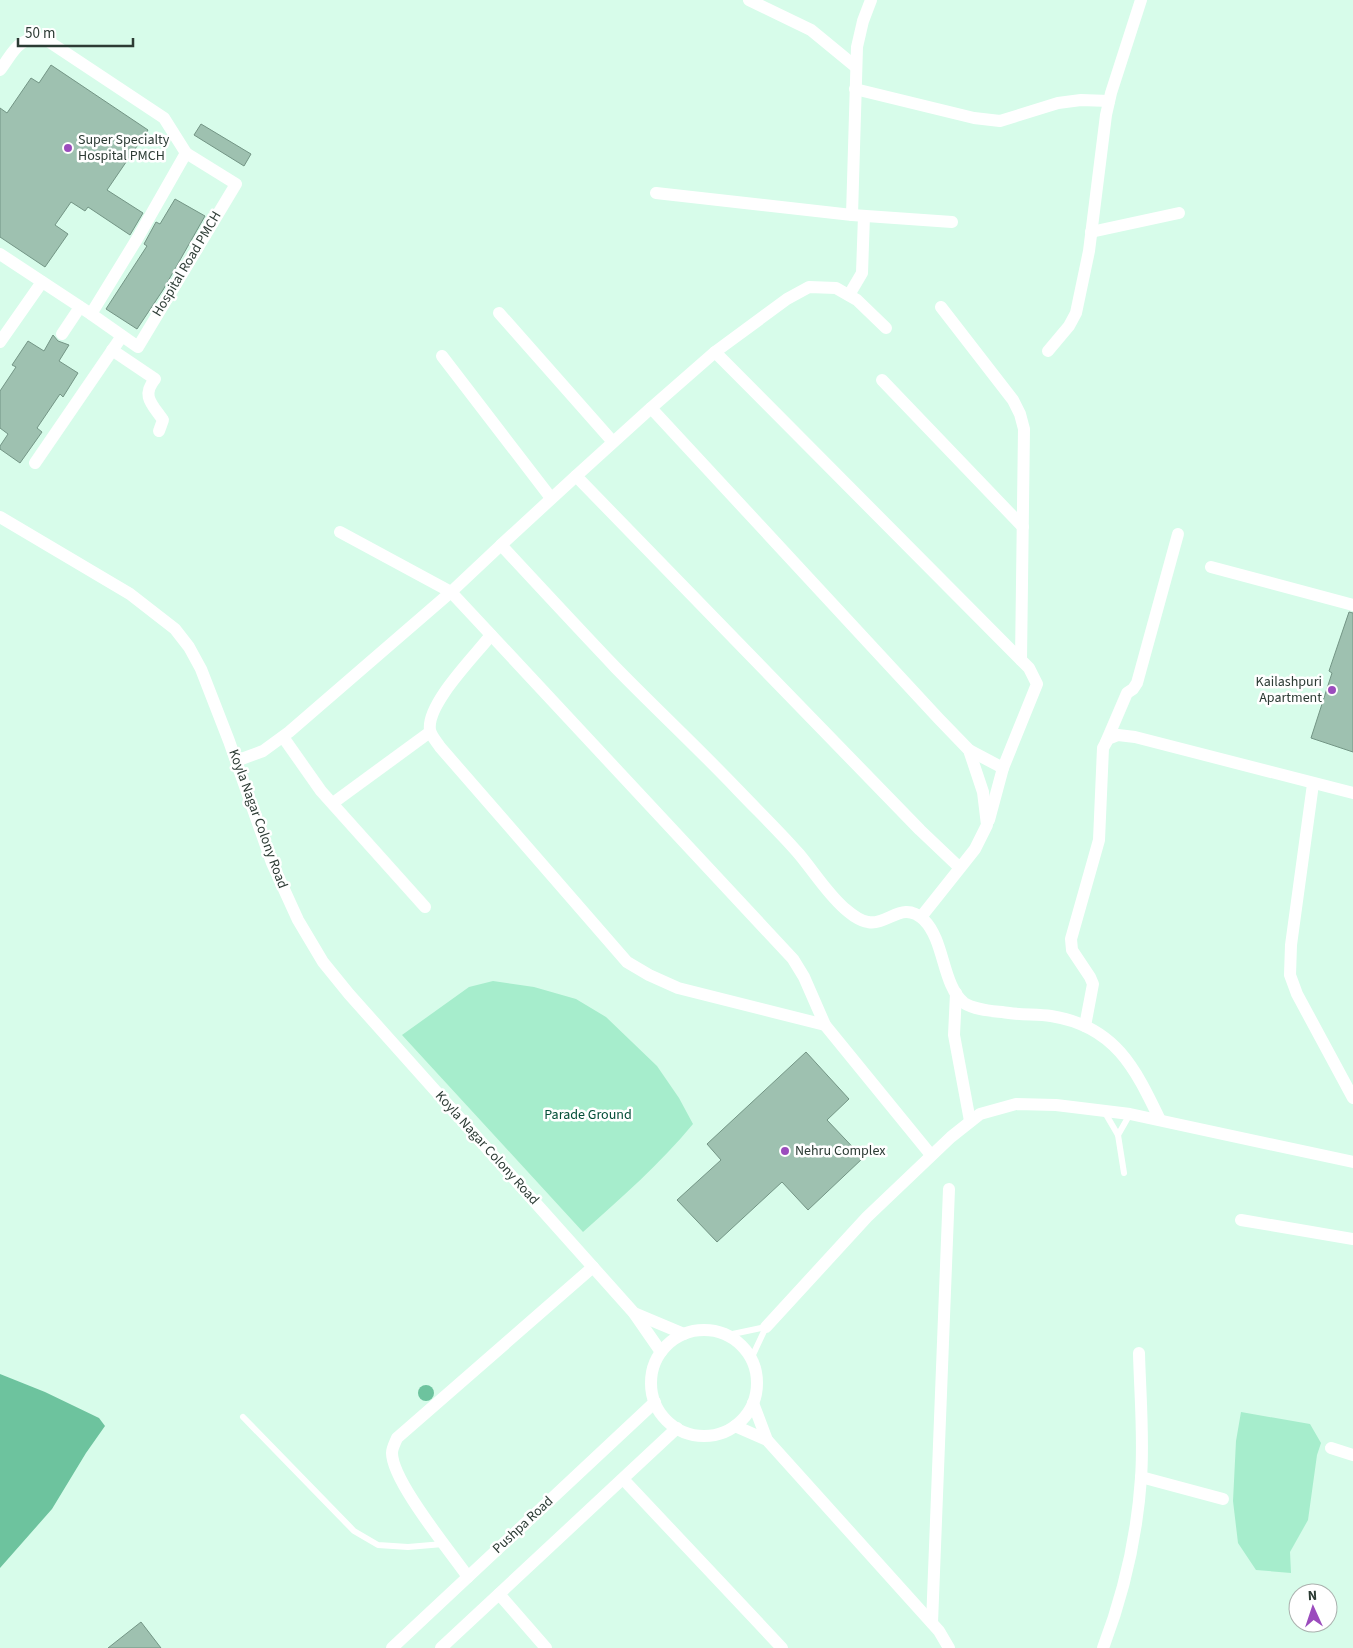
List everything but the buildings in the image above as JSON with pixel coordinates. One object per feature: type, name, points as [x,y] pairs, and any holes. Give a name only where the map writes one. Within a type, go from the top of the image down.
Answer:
[{"type":"street","points":[[749,0],[811,30],[856,67]]},
{"type":"street","points":[[849,295],[862,273],[858,216],[855,89],[858,47],[863,21],[871,0]]},
{"type":"street","points":[[1048,351],[1069,326],[1076,313],[1089,251],[1101,145],[1109,101],[1142,0]]},
{"type":"street","name":"Hospital Road PMCH","points":[[0,70],[22,42],[32,38],[45,39],[164,118],[186,153],[236,184],[138,347],[1,256]]},
{"type":"street","points":[[855,89],[974,118],[1000,121],[1058,103],[1081,100],[1109,101]]},
{"type":"street","points":[[91,314],[137,239],[186,153]]},
{"type":"street","points":[[656,193],[858,216],[952,222]]},
{"type":"street","points":[[1091,232],[1179,213]]},
{"type":"street","points":[[0,342],[42,282]]},
{"type":"street","points":[[236,761],[263,751],[283,737],[345,685],[452,592],[500,545],[651,408],[715,352],[787,298],[809,288],[836,288],[857,300],[886,328]]},
{"type":"street","points":[[62,334],[80,307]]},
{"type":"street","points":[[941,307],[1013,400],[1020,414],[1024,429],[1021,660]]},
{"type":"street","points":[[499,313],[613,442]]},
{"type":"street","points":[[35,463],[122,336]]},
{"type":"street","points":[[112,350],[156,379],[147,393],[150,402],[163,420],[159,431]]},
{"type":"street","points":[[715,352],[1029,668],[1038,684],[1003,768],[987,825],[975,849],[921,917]]},
{"type":"street","points":[[442,356],[551,498]]},
{"type":"street","points":[[882,380],[1023,526]]},
{"type":"street","points":[[651,408],[926,705],[970,750],[1003,768]]},
{"type":"street","points":[[576,476],[920,830],[960,868]]},
{"type":"street","name":"Koyla Nagar Colony Road","points":[[0,517],[130,594],[175,629],[189,647],[201,669],[272,863],[298,920],[323,962],[349,994],[634,1313],[661,1352]]},
{"type":"street","points":[[340,532],[452,592],[793,959],[804,978],[825,1026],[932,1155]]},
{"type":"street","points":[[1085,1026],[1093,984],[1072,950],[1071,939],[1099,840],[1103,748],[1127,693],[1133,689],[1137,682],[1178,534]]},
{"type":"street","points":[[500,545],[615,667],[733,785],[798,854],[842,906],[856,918],[868,922],[878,922],[894,914],[904,912],[915,913],[921,917],[937,940],[956,993],[965,1003],[975,1008],[1072,1020],[1110,1040],[1123,1054],[1141,1082],[1160,1120]]},
{"type":"street","points":[[1211,567],[1353,605]]},
{"type":"street","points":[[492,635],[441,696],[432,714],[430,732],[440,747],[627,962],[649,975],[678,988],[825,1026]]},
{"type":"street","points":[[332,803],[430,732]]},
{"type":"street","points":[[1103,748],[1108,739],[1118,735],[1135,737],[1353,793]]},
{"type":"street","points":[[283,737],[307,773],[332,803],[425,907]]},
{"type":"street","points":[[970,750],[983,792],[987,825]]},
{"type":"street","points":[[1313,784],[1292,945],[1290,975],[1297,994],[1353,1098]]},
{"type":"street","points":[[956,993],[954,1035],[970,1121]]},
{"type":"street","points":[[766,1327],[866,1217],[932,1155],[980,1114],[1016,1104],[1056,1105],[1130,1114],[1353,1162]]},
{"type":"street","points":[[932,1623],[949,1189]]},
{"type":"street","points":[[1241,1220],[1353,1239]]},
{"type":"street","points":[[468,1577],[404,1487],[394,1467],[392,1451],[397,1438],[593,1267]]},
{"type":"street","points":[[634,1313],[684,1334]]},
{"type":"street","points":[[698,1330],[728,1335],[752,1359],[757,1381],[753,1403],[746,1416],[735,1426],[721,1433],[706,1436],[691,1434],[677,1428],[663,1417],[655,1402],[651,1385],[653,1368],[661,1352],[671,1341],[684,1334],[698,1330]]},
{"type":"street","points":[[1102,1648],[1115,1616],[1130,1560],[1141,1477],[1139,1353]]},
{"type":"street","name":"Pushpa Road","points":[[392,1648],[655,1402]]},
{"type":"street","points":[[753,1403],[767,1440],[939,1631],[949,1648]]},
{"type":"street","points":[[735,1426],[767,1440]]},
{"type":"street","points":[[441,1648],[677,1428]]},
{"type":"street","points":[[1330,1448],[1353,1455]]},
{"type":"street","points":[[1141,1477],[1223,1499]]},
{"type":"street","points":[[623,1479],[782,1648]]},
{"type":"street","points":[[499,1594],[546,1648]]},
{"type":"lane","points":[[1104,1111],[1118,1135],[1124,1173]]},
{"type":"lane","points":[[1118,1135],[1130,1114]]},
{"type":"lane","points":[[728,1335],[766,1327]]},
{"type":"lane","points":[[752,1359],[766,1327]]},
{"type":"lane","points":[[243,1417],[354,1531],[378,1545],[408,1547],[444,1544]]},
{"type":"green space","name":"Parade Ground","points":[[493,981],[534,987],[576,999],[606,1017],[657,1066],[679,1098],[693,1124],[654,1167],[583,1232],[402,1035],[469,987]]},
{"type":"green space","points":[[1241,1412],[1310,1424],[1321,1443],[1317,1455],[1308,1520],[1290,1552],[1291,1573],[1256,1570],[1238,1543],[1233,1501],[1236,1441]]},
{"type":"shaded area","points":[[0,1374],[45,1392],[99,1418],[105,1426],[52,1509],[0,1568]]},
{"type":"shaded area","points":[[423,1385],[429,1385],[434,1390],[432,1399],[423,1401],[418,1396],[418,1390]]},
{"type":"place","name":"Super Specialty Hospital PMCH","points":[[68,148]]},
{"type":"place","name":"Kailashpuri Apartment","points":[[1332,690]]},
{"type":"place","name":"Nehru Complex","points":[[785,1151]]}]
